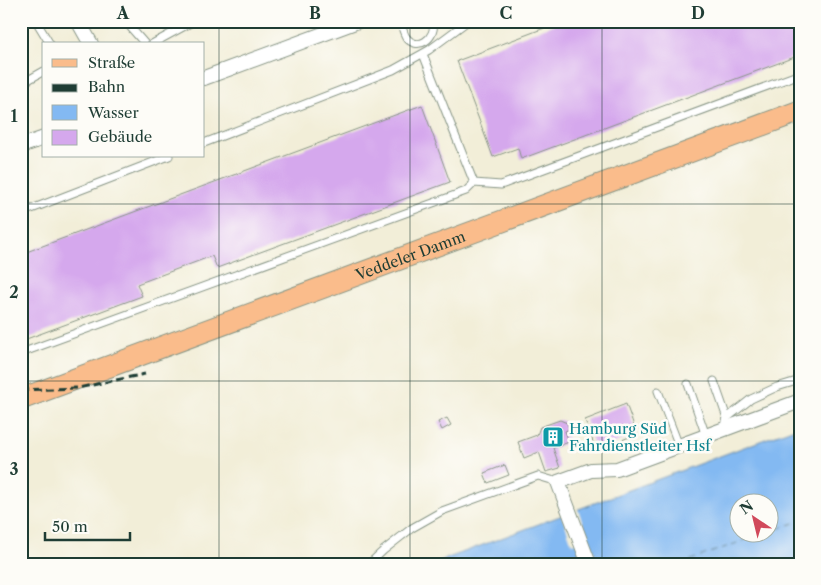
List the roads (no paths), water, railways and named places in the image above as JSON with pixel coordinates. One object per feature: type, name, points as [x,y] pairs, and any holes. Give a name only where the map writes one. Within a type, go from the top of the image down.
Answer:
[{"type":"main road","name":"Veddeler Damm","points":[[21,399],[800,111]]},
{"type":"street","points":[[78,21],[90,42]]},
{"type":"street","points":[[205,78],[358,21]]},
{"type":"street","points":[[21,146],[42,139]]},
{"type":"street","points":[[589,564],[558,482],[591,470],[617,469],[706,436],[726,423],[800,401]]},
{"type":"lane","points":[[36,21],[49,42]]},
{"type":"lane","points":[[125,21],[143,42]]},
{"type":"lane","points":[[156,42],[194,21]]},
{"type":"lane","points":[[400,21],[404,33],[414,42],[424,42],[432,36],[434,32],[433,21]]},
{"type":"lane","points":[[205,143],[393,70],[426,52],[468,21]]},
{"type":"lane","points":[[424,42],[474,183]]},
{"type":"lane","points":[[21,84],[42,72]]},
{"type":"lane","points":[[21,352],[466,191],[474,183],[501,185],[800,74]]},
{"type":"lane","points":[[21,213],[164,158]]},
{"type":"lane","points":[[714,381],[726,423],[751,399],[777,387],[800,380]]},
{"type":"lane","points":[[688,384],[706,436]]},
{"type":"lane","points":[[658,391],[679,446]]},
{"type":"lane","points":[[369,564],[412,528],[442,511],[538,476],[558,482]]},
{"type":"water","points":[[800,426],[800,564],[432,564]]},
{"type":"railway","points":[[21,390],[78,388],[145,374]]},
{"type":"place","name":"Hamburg Süd Fahrdienstleiter Hsf","points":[[553,437]]}]
